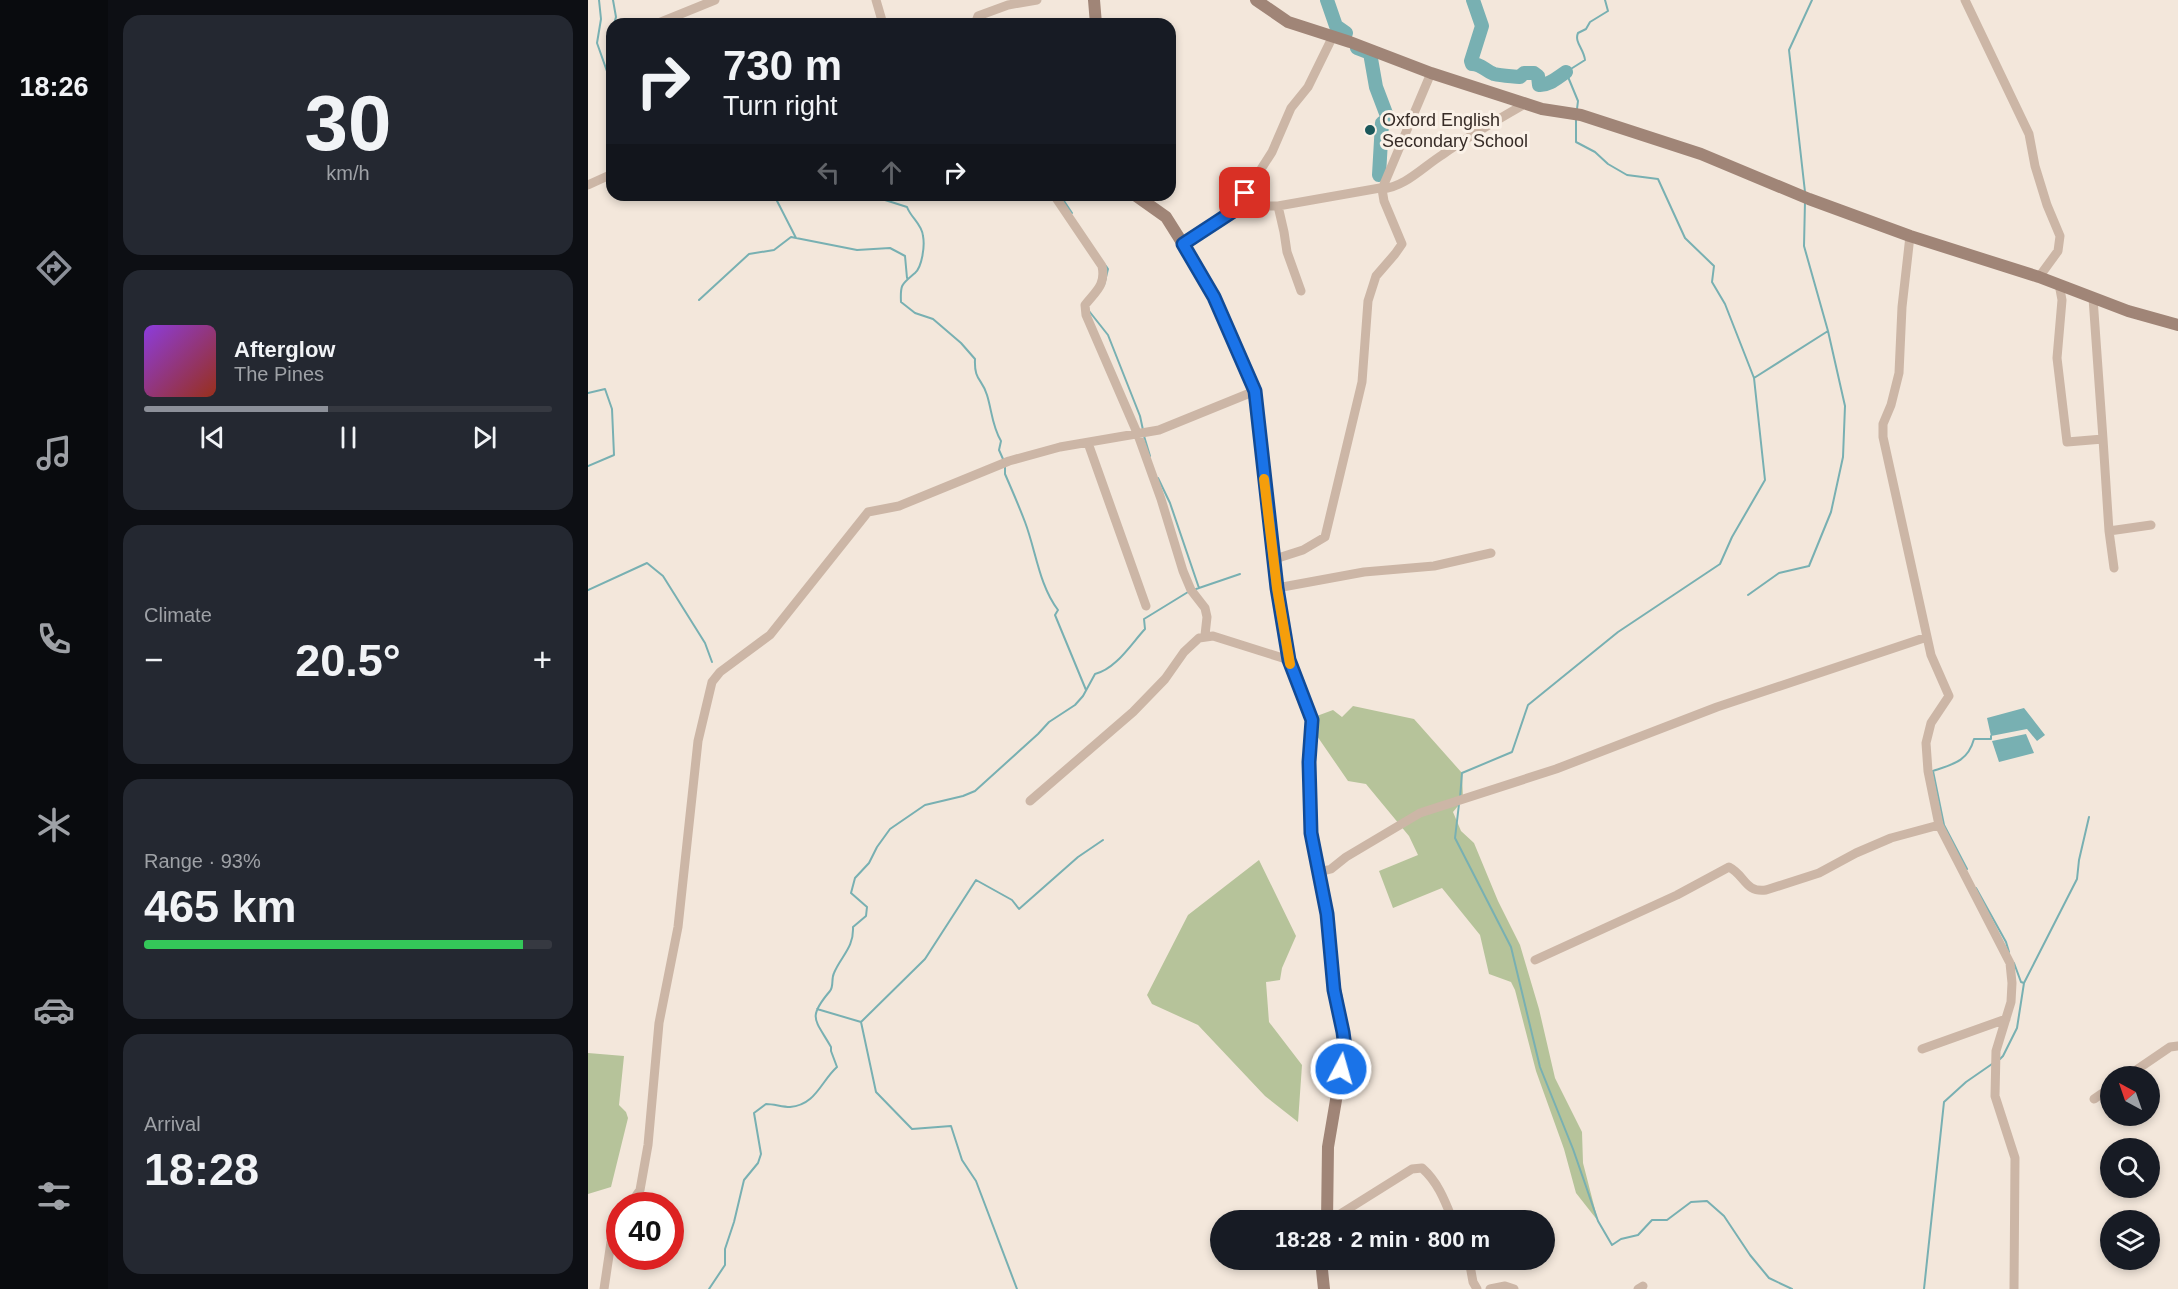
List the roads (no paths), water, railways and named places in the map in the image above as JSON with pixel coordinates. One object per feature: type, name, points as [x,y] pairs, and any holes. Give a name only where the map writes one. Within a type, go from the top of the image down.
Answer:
[{"type":"street","points":[[671,18],[715,0]]},
{"type":"street","points":[[876,0],[881,18]]},
{"type":"street","points":[[977,18],[1008,5],[1037,0]]},
{"type":"street","points":[[1094,0],[1096,18]]},
{"type":"street","points":[[1256,0],[1288,22],[1333,36],[1431,73],[1542,109],[1577,113],[1701,154],[1809,199],[1910,236],[2039,277],[2128,311],[2178,325]]},
{"type":"street","points":[[1965,0],[2029,134],[2035,166],[2049,212],[2060,236],[2058,251],[2039,277]]},
{"type":"street","points":[[1183,244],[1235,210],[1272,152],[1292,108],[1308,87],[1333,36]]},
{"type":"street","points":[[1275,560],[1303,550],[1325,537],[1362,382],[1368,301],[1376,276],[1402,244],[1384,201],[1383,189],[1431,73]]},
{"type":"street","points":[[1235,210],[1246,211],[1257,206],[1278,206],[1321,197],[1394,188],[1441,155],[1525,104]]},
{"type":"street","points":[[588,185],[606,177]]},
{"type":"street","points":[[1058,201],[1102,266],[1104,277],[1085,305],[1086,315],[1138,435],[1191,590],[1205,608],[1207,617],[1205,635]]},
{"type":"street","points":[[1143,201],[1166,218],[1183,244],[1214,297],[1255,391],[1277,588],[1289,660],[1312,720],[1309,762],[1311,833],[1327,914],[1336,1004],[1345,1047],[1328,1147],[1328,1210]]},
{"type":"street","points":[[1278,206],[1287,252],[1300,291]]},
{"type":"street","points":[[1910,236],[1902,307],[1899,373],[1892,405],[1884,424],[1883,437],[1931,655],[1949,696],[1931,723],[1926,743],[1928,771],[1938,825],[2010,963],[2011,1002],[1995,1060],[1995,1096],[2015,1158],[2014,1289]]},
{"type":"street","points":[[2059,284],[2062,300],[2057,358],[2067,442],[2103,439]]},
{"type":"street","points":[[2093,298],[2109,531],[2114,568]]},
{"type":"street","points":[[639,1192],[648,1145],[659,1023],[678,927],[698,741],[712,682],[720,672],[770,635],[868,512],[899,506],[1009,461],[1060,447],[1159,430],[1255,391]]},
{"type":"street","points":[[1088,443],[1146,606]]},
{"type":"street","points":[[2109,531],[2151,525]]},
{"type":"street","points":[[1277,588],[1364,572],[1434,566],[1491,553]]},
{"type":"street","points":[[1030,801],[1132,712],[1165,679],[1184,652],[1199,638],[1205,635],[1213,636],[1289,660]]},
{"type":"street","points":[[1319,872],[1331,869],[1346,857],[1420,813],[1617,747],[1718,707],[1927,637]]},
{"type":"street","points":[[1535,960],[1677,895],[1729,867],[1735,870],[1752,888],[1758,891],[1766,890],[1819,873],[1856,853],[1891,838],[1938,825]]},
{"type":"street","points":[[1922,1049],[2006,1018]]},
{"type":"street","points":[[2142,1066],[2170,1047],[2178,1046]]},
{"type":"street","points":[[2094,1099],[2100,1095]]},
{"type":"street","points":[[1346,1210],[1412,1169],[1422,1168],[1430,1175],[1442,1193],[1449,1210]]},
{"type":"street","points":[[604,1289],[607,1270]]},
{"type":"street","points":[[1322,1270],[1324,1289]]},
{"type":"street","points":[[1471,1270],[1477,1289]]},
{"type":"street","points":[[1490,1289],[1505,1286],[1514,1289]]},
{"type":"water","points":[[2024,708],[2045,735],[2037,741],[2027,729],[1991,736],[1987,718]]},
{"type":"water","points":[[2026,734],[2034,753],[1999,762],[1992,741]]},
{"type":"waterway","points":[[599,0],[601,19],[597,43],[606,68]]},
{"type":"waterway","points":[[613,0],[616,18]]},
{"type":"waterway","points":[[1327,0],[1336,26],[1346,33]]},
{"type":"waterway","points":[[1473,0],[1482,26],[1472,64],[1500,75],[1520,77],[1524,73],[1534,73],[1538,76],[1539,85],[1550,83],[1566,72]]},
{"type":"waterway","points":[[1577,109],[1578,101],[1566,72],[1585,60],[1577,36],[1586,29],[1590,22],[1608,11],[1605,0]]},
{"type":"waterway","points":[[1805,192],[1789,50],[1812,0]]},
{"type":"waterway","points":[[1357,48],[1370,53],[1376,87],[1387,116],[1382,123],[1379,175]]},
{"type":"waterway","points":[[1576,117],[1576,142],[1595,152],[1608,164],[1627,175],[1658,179],[1685,238],[1714,266],[1712,282],[1725,304],[1754,378]]},
{"type":"waterway","points":[[777,201],[796,238]]},
{"type":"waterway","points":[[888,201],[907,207],[921,228],[924,240],[921,261],[915,273],[903,285],[901,302],[915,313],[933,319],[961,343],[975,359],[977,376],[985,389],[1001,441],[999,450],[1003,459]]},
{"type":"waterway","points":[[1064,201],[1072,213]]},
{"type":"waterway","points":[[1460,798],[1462,773],[1512,752],[1528,705],[1618,632],[1720,564],[1732,537],[1765,480],[1754,378],[1828,331],[1804,246],[1805,201]]},
{"type":"waterway","points":[[699,300],[749,254],[774,250],[791,237],[857,250],[890,248],[905,256],[907,278]]},
{"type":"waterway","points":[[1104,285],[1108,269],[1106,266]]},
{"type":"waterway","points":[[1089,311],[1108,335],[1140,416],[1143,430]]},
{"type":"waterway","points":[[1748,595],[1779,573],[1809,566],[1831,512],[1843,457],[1845,406],[1828,331]]},
{"type":"waterway","points":[[588,393],[605,389],[612,409],[614,455],[588,466]]},
{"type":"waterway","points":[[1144,436],[1150,456]]},
{"type":"waterway","points":[[1005,467],[1005,474],[1025,522],[1046,590],[1058,610],[1055,615],[1086,690]]},
{"type":"waterway","points":[[1158,478],[1170,503],[1199,588]]},
{"type":"waterway","points":[[588,590],[647,563],[663,576],[705,643],[712,662]]},
{"type":"waterway","points":[[1196,589],[1240,574]]},
{"type":"waterway","points":[[709,1289],[725,1265],[725,1249],[744,1180],[758,1163],[761,1154],[754,1113],[766,1104],[790,1107],[806,1102],[837,1067],[831,1047],[816,1019],[816,1013],[831,989],[834,973],[851,941],[853,927],[866,916],[867,907],[851,893],[855,878],[869,863],[890,829],[925,805],[975,791],[1049,722],[1075,705],[1083,696],[1095,674],[1110,667],[1129,649],[1145,629],[1144,619],[1188,592]]},
{"type":"waterway","points":[[1967,869],[1944,825],[1933,771],[1959,761],[1968,752],[1974,739],[1991,739],[1991,736]]},
{"type":"waterway","points":[[1459,804],[1455,838],[1511,947],[1540,1067],[1573,1149],[1598,1221],[1612,1245],[1621,1239],[1638,1235],[1652,1220],[1667,1220],[1691,1202],[1707,1201],[1724,1216],[1750,1255],[1769,1278],[1792,1289]]},
{"type":"waterway","points":[[2000,1059],[2017,1028],[2024,983],[2077,879],[2089,817]]},
{"type":"waterway","points":[[817,1009],[861,1022],[925,959],[976,880],[1012,900],[1019,909],[1078,857],[1103,840]]},
{"type":"waterway","points":[[1976,888],[2006,942],[2009,952]]},
{"type":"waterway","points":[[2014,963],[2021,982],[2024,983]]},
{"type":"waterway","points":[[861,1022],[876,1092],[912,1129],[951,1126],[962,1160],[976,1181],[1017,1289]]},
{"type":"waterway","points":[[1924,1289],[1944,1102],[1966,1082],[1992,1064]]},
{"type":"place","name":"Oxford English Secondary School","points":[[1370,130]]}]
